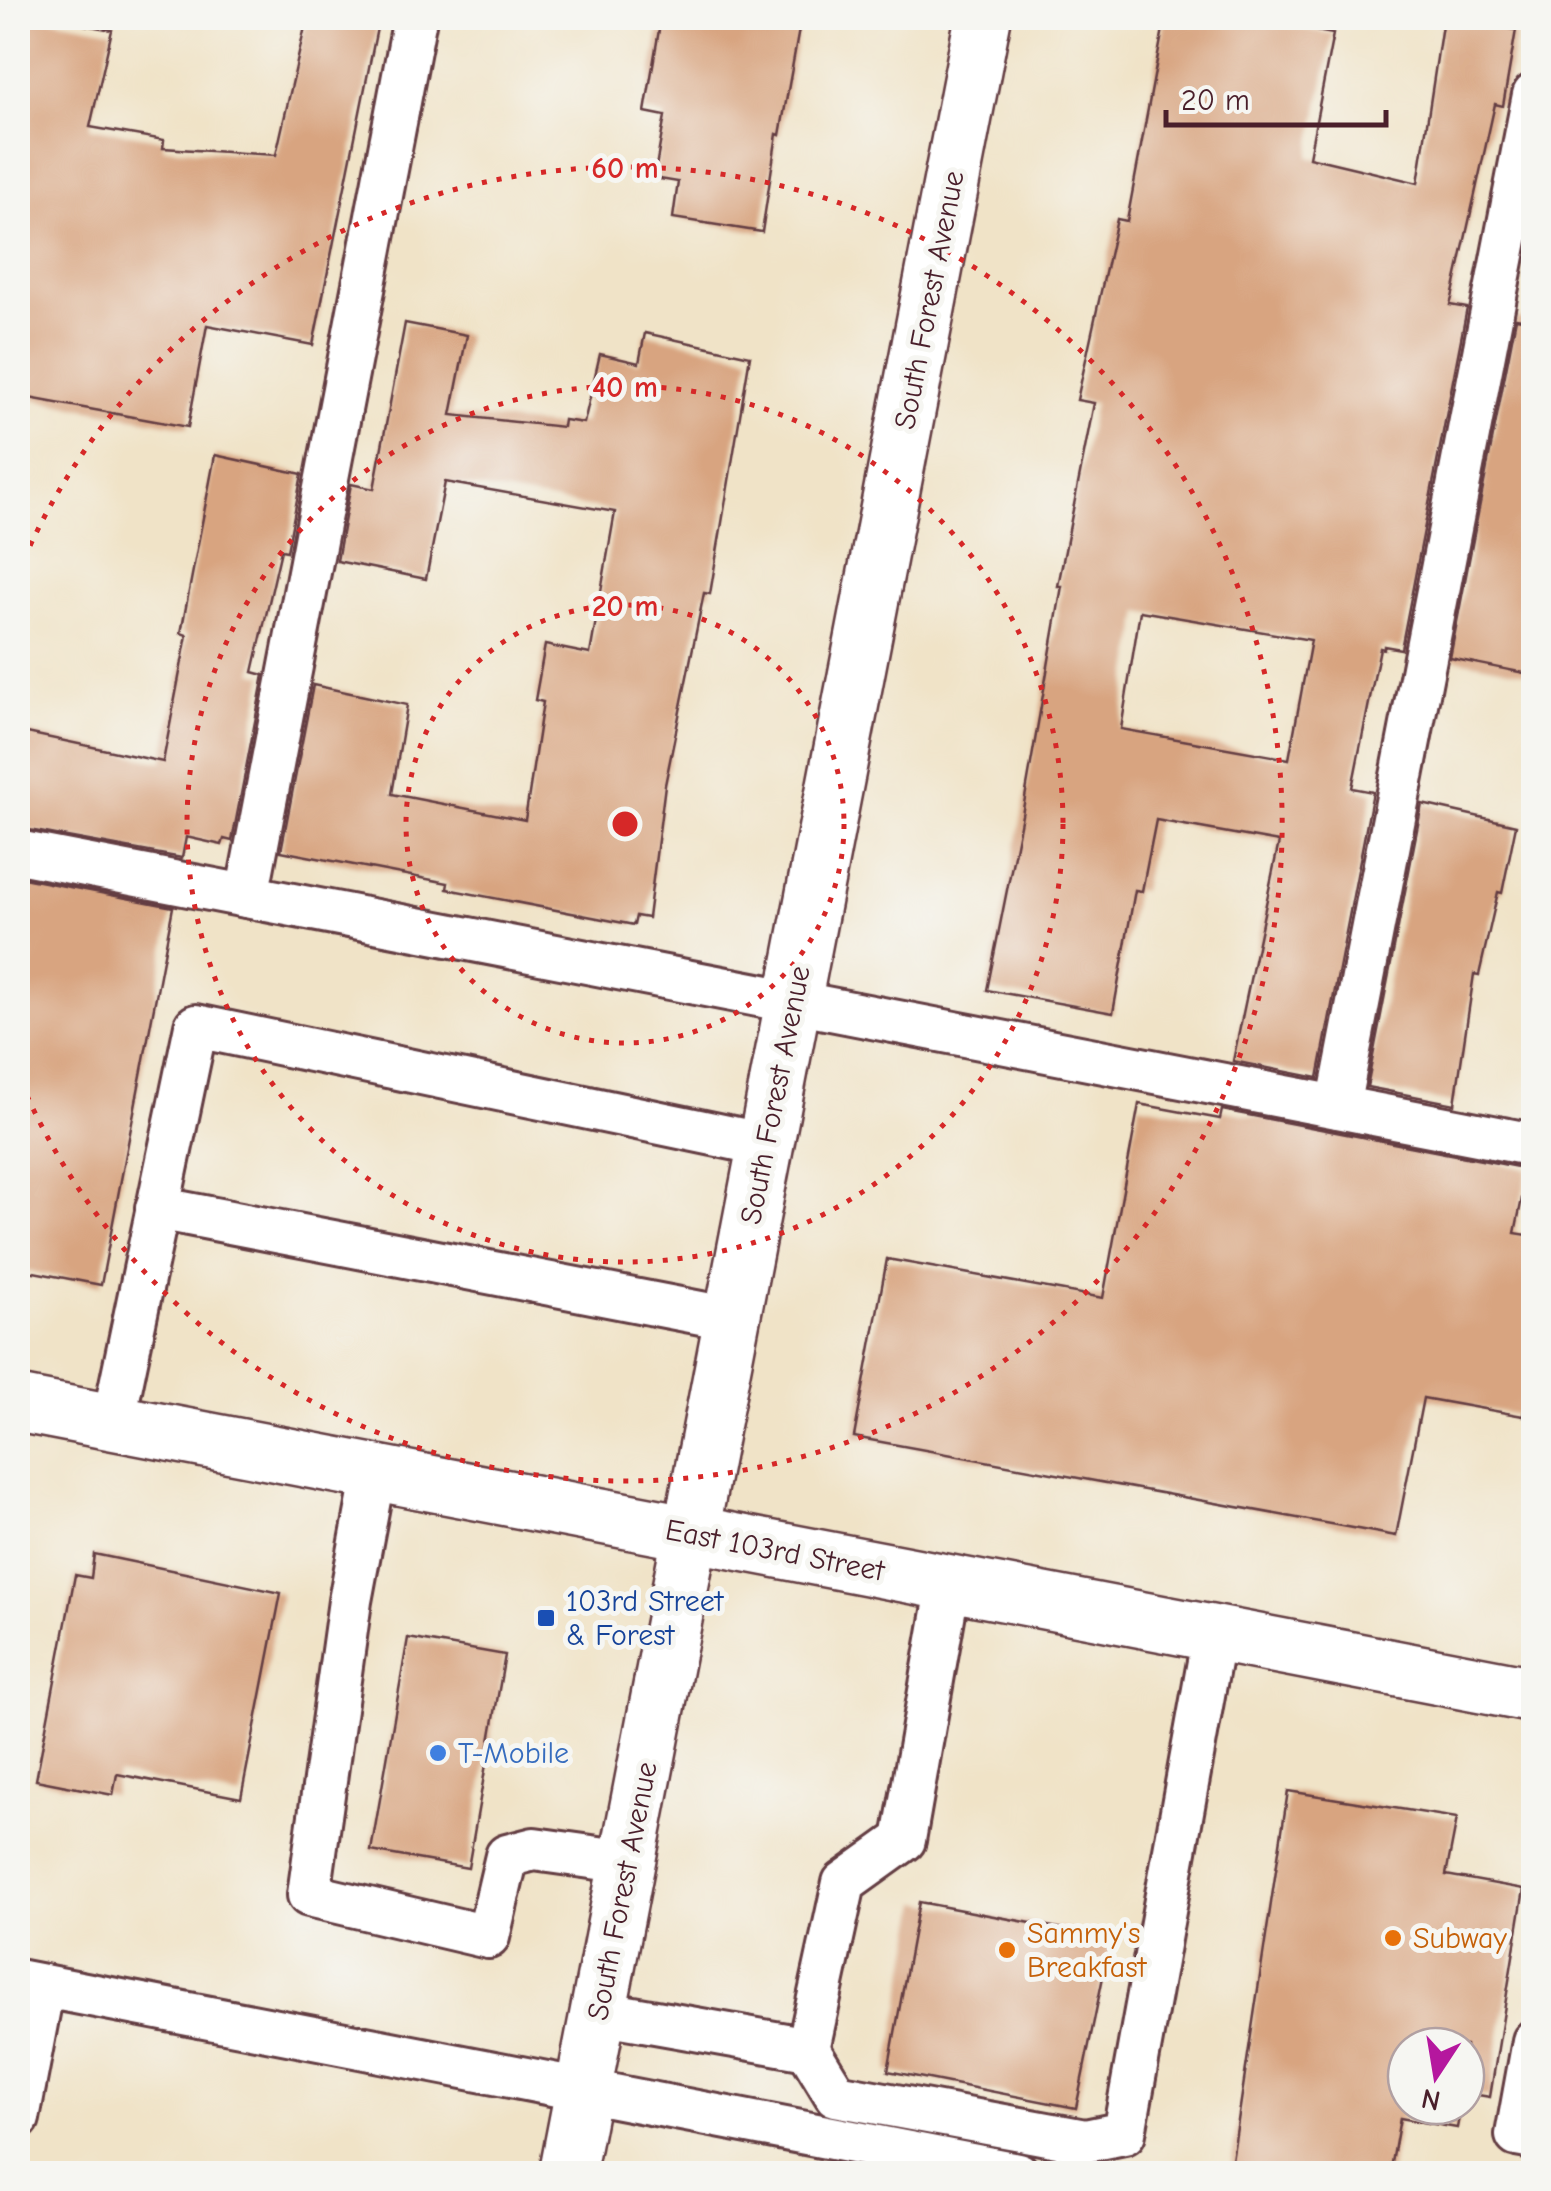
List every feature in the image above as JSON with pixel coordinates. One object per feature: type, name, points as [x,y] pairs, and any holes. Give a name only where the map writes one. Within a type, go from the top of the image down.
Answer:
[{"type":"street","name":"South Forest Avenue","points":[[567,2174],[983,18]]},
{"type":"street","name":"East 103rd Street","points":[[18,1404],[1534,1695]]},
{"type":"lane","points":[[247,896],[414,18]]},
{"type":"lane","points":[[1338,1107],[1534,95]]},
{"type":"lane","points":[[18,852],[1534,1145]]},
{"type":"lane","points":[[112,1422],[196,1026],[766,1145]]},
{"type":"lane","points":[[157,1208],[732,1319]]},
{"type":"lane","points":[[374,1473],[350,1601],[309,1895],[488,1937],[507,1856],[534,1849],[627,1862]]},
{"type":"lane","points":[[949,1583],[904,1840],[844,1883],[808,2050],[836,2095],[1085,2141],[1124,2133],[1214,1634]]},
{"type":"lane","points":[[18,2118],[30,1984],[1018,2174]]},
{"type":"lane","points":[[599,2012],[808,2050]]},
{"type":"lane","points":[[1534,2041],[1517,2136],[1534,2138]]},
{"type":"building","points":[[27,18],[112,30],[90,127],[164,140],[163,148],[276,155],[307,18],[379,18],[313,345],[207,325],[188,427],[18,396],[18,66]]},
{"type":"building","points":[[661,18],[801,18],[762,232],[673,218],[678,182],[654,178],[665,116],[645,112]]},
{"type":"building","points":[[1165,18],[1245,18],[1333,34],[1309,157],[1418,183],[1443,18],[1516,30],[1503,106],[1495,104],[1450,305],[1467,308],[1401,649],[1380,648],[1352,788],[1373,792],[1318,1078],[1233,1061],[1279,842],[1156,820],[1142,891],[1135,890],[1113,1013],[987,990],[1022,815],[1062,586],[1058,586],[1094,403],[1077,400],[1117,219],[1127,221]],"holes":[[[1140,611],[1311,640],[1289,759],[1121,729]]]},
{"type":"building","points":[[1516,318],[1534,321],[1534,675],[1450,658]]},
{"type":"building","points":[[405,323],[467,335],[451,415],[563,427],[564,420],[584,423],[600,354],[639,363],[645,333],[750,356],[710,594],[704,593],[665,785],[648,918],[636,916],[634,925],[447,889],[448,883],[281,851],[313,685],[407,705],[392,794],[525,820],[543,702],[535,700],[545,645],[590,654],[615,512],[445,482],[426,579],[337,561],[351,484],[374,489]]},
{"type":"building","points":[[215,455],[302,474],[287,551],[281,550],[253,672],[264,675],[232,841],[224,839],[222,845],[186,837],[182,858],[18,828],[18,731],[163,762],[187,635],[181,633]]},
{"type":"building","points":[[1422,804],[1516,825],[1479,975],[1474,974],[1455,1104],[1367,1087]]},
{"type":"building","points":[[18,877],[173,907],[101,1285],[18,1269]]},
{"type":"building","points":[[1139,1104],[1220,1119],[1222,1110],[1528,1169],[1515,1233],[1534,1236],[1534,1363],[1523,1416],[1423,1398],[1396,1536],[854,1437],[887,1259],[1103,1298]]},
{"type":"building","points":[[94,1554],[281,1593],[241,1798],[117,1774],[113,1795],[36,1780],[75,1575],[91,1578]]},
{"type":"building","name":"T-Mobile","points":[[408,1638],[505,1655],[468,1868],[371,1851]]},
{"type":"building","points":[[1288,1791],[1457,1818],[1446,1875],[1524,1889],[1490,2097],[1486,2096],[1486,2026],[1386,2026],[1386,2126],[1399,2126],[1390,2174],[1274,2174],[1231,2167]]},
{"type":"building","points":[[919,1902],[1111,1938],[1076,2108],[888,2071]]},
{"type":"place","name":"103rd Street & Forest","points":[[546,1618]]},
{"type":"place","name":"T-Mobile","points":[[438,1753]]},
{"type":"place","name":"Subway","points":[[1393,1938]]},
{"type":"place","name":"Sammy's Breakfast","points":[[1007,1950]]}]
